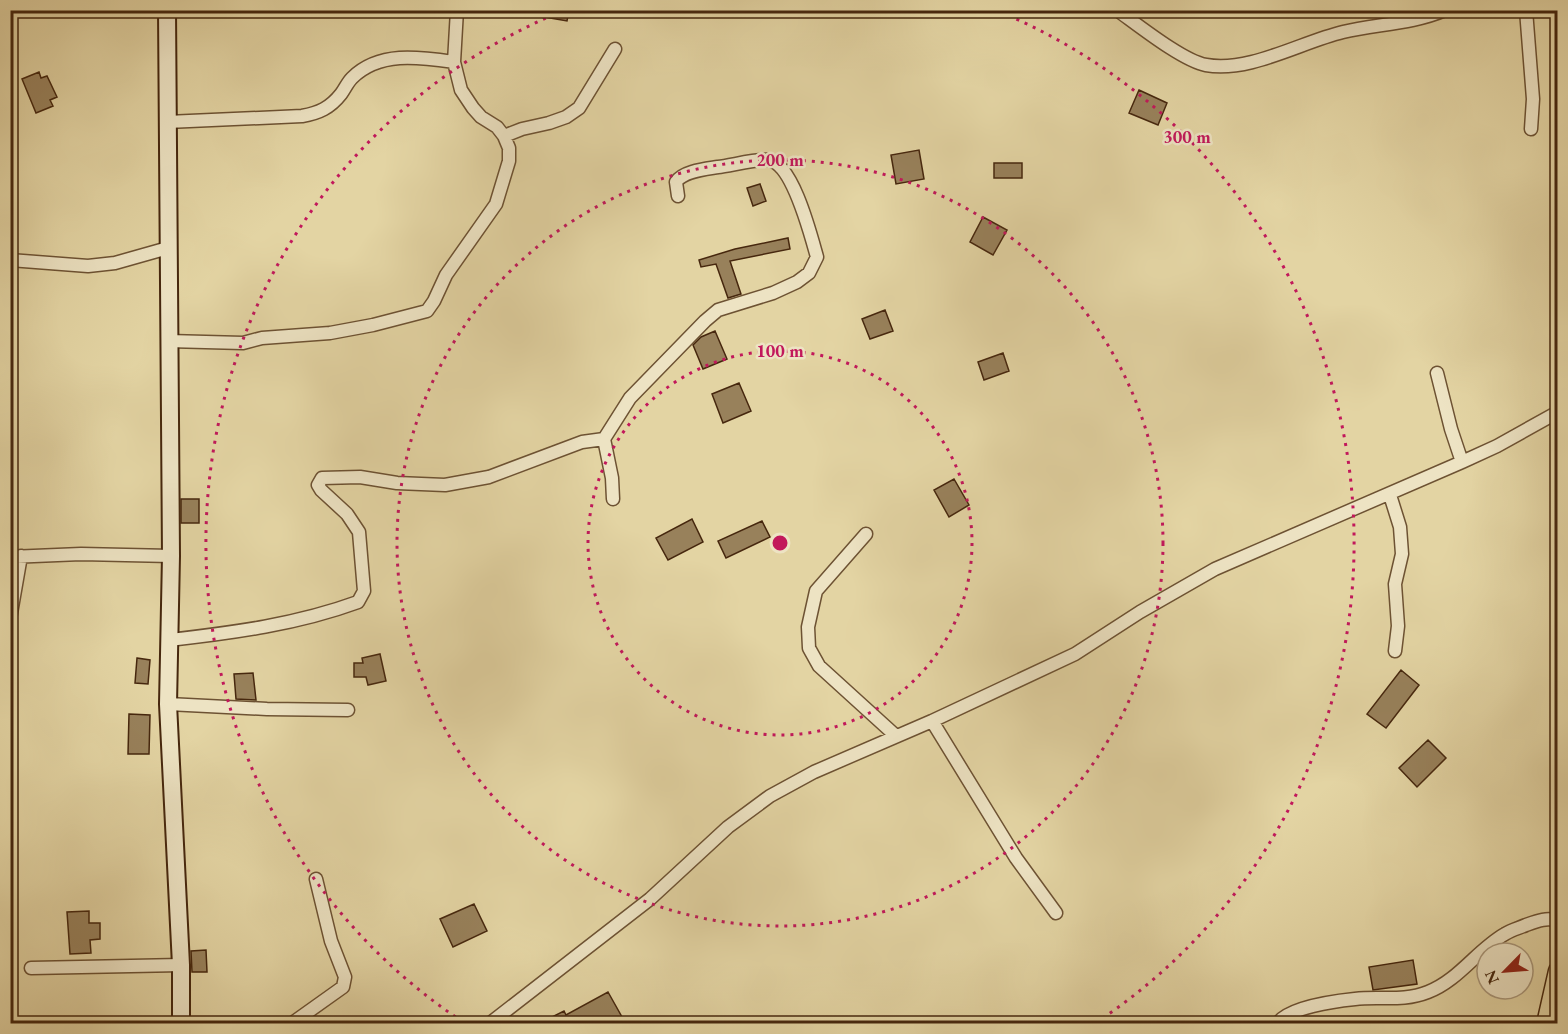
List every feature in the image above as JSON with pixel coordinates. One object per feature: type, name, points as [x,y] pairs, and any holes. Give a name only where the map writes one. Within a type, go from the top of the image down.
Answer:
[{"type":"main road","points":[[167,10],[171,556],[168,704],[181,965],[181,1023]]},
{"type":"main road","points":[[1546,1023],[1557,971]]},
{"type":"street","points":[[168,341],[243,344],[262,338],[330,333],[427,311],[446,275],[496,204],[509,161],[509,148],[504,136],[496,127],[481,117],[461,90],[454,62],[458,10]]},
{"type":"street","points":[[1117,10],[1190,61],[1206,66],[1228,66],[1253,61],[1327,36],[1406,22],[1445,10]]},
{"type":"street","points":[[1526,10],[1533,99],[1531,129]]},
{"type":"street","points":[[504,136],[566,117],[579,108],[615,49]]},
{"type":"street","points":[[167,122],[302,116],[319,113],[332,105],[358,73],[381,61],[400,57],[424,57],[454,62]]},
{"type":"street","points":[[613,499],[612,478],[604,439],[630,398],[718,310],[773,293],[797,282],[809,273],[817,257],[789,179],[782,167],[769,160],[705,169],[687,174],[678,178],[676,182],[678,196]]},
{"type":"street","points":[[10,260],[88,266],[115,263],[168,248]]},
{"type":"street","points":[[1437,373],[1462,462]]},
{"type":"street","points":[[489,1023],[650,899],[728,827],[770,796],[814,772],[932,721],[1075,654],[1140,612],[1215,569],[1390,495],[1497,446],[1557,412]]},
{"type":"street","points":[[169,640],[229,633],[286,622],[358,602],[364,591],[358,532],[347,514],[321,490],[318,485],[322,478],[360,477],[397,483],[444,485],[489,477],[582,442],[604,439]]},
{"type":"street","points":[[1390,495],[1400,527],[1402,554],[1395,584],[1398,626],[1395,651]]},
{"type":"street","points":[[866,534],[816,591],[808,627],[809,648],[819,666],[896,736]]},
{"type":"street","points":[[10,619],[16,557],[81,554],[171,556]]},
{"type":"street","points":[[168,704],[348,710]]},
{"type":"street","points":[[932,721],[1016,858],[1056,913]]},
{"type":"street","points":[[291,1023],[343,987],[345,977],[331,941],[316,879]]},
{"type":"street","points":[[1277,1023],[1281,1018],[1302,1009],[1356,999],[1404,999],[1422,994],[1449,981],[1504,934],[1539,920],[1557,921]]},
{"type":"street","points":[[31,968],[181,965]]},
{"type":"building","points":[[539,10],[569,10],[567,21],[539,16]]},
{"type":"building","points":[[39,72],[41,78],[47,76],[57,97],[50,100],[53,106],[36,113],[22,79]]},
{"type":"building","points":[[1139,90],[1167,103],[1158,125],[1129,113]]},
{"type":"building","points":[[919,150],[924,179],[896,184],[891,155]]},
{"type":"building","points":[[994,163],[1022,163],[1022,178],[994,178]]},
{"type":"building","points":[[760,184],[766,201],[753,206],[747,188]]},
{"type":"building","points":[[983,217],[1007,230],[993,255],[970,242]]},
{"type":"building","points":[[788,238],[790,249],[730,261],[741,294],[728,298],[716,264],[701,267],[699,260],[735,249]]},
{"type":"building","points":[[885,310],[893,331],[870,339],[862,319]]},
{"type":"building","points":[[715,331],[727,359],[703,369],[693,345],[701,337]]},
{"type":"building","points":[[1003,353],[1009,371],[984,380],[978,362]]},
{"type":"building","points":[[739,383],[751,411],[723,423],[712,394]]},
{"type":"building","points":[[954,479],[969,505],[949,517],[934,490]]},
{"type":"building","points":[[181,499],[199,499],[199,523],[181,523]]},
{"type":"building","points":[[692,519],[703,542],[668,560],[656,538]]},
{"type":"building","points":[[762,521],[770,537],[726,558],[718,541]]},
{"type":"building","points":[[380,654],[386,681],[368,685],[366,677],[354,677],[354,663],[363,663],[362,658]]},
{"type":"building","points":[[137,658],[150,660],[148,684],[135,683]]},
{"type":"building","points":[[1401,670],[1419,685],[1386,728],[1367,714]]},
{"type":"building","points":[[253,673],[256,700],[236,699],[234,674]]},
{"type":"building","points":[[129,714],[150,715],[149,754],[128,754]]},
{"type":"building","points":[[1428,740],[1446,758],[1417,787],[1399,768]]},
{"type":"building","points":[[474,904],[487,931],[453,947],[440,919]]},
{"type":"building","points":[[89,911],[89,923],[100,923],[100,939],[90,940],[91,953],[70,954],[67,912]]},
{"type":"building","points":[[206,950],[207,972],[192,972],[191,951]]},
{"type":"building","points":[[1413,960],[1417,984],[1373,990],[1369,967]]},
{"type":"building","points":[[608,992],[622,1017],[611,1023],[540,1023],[564,1011],[566,1015]]}]
